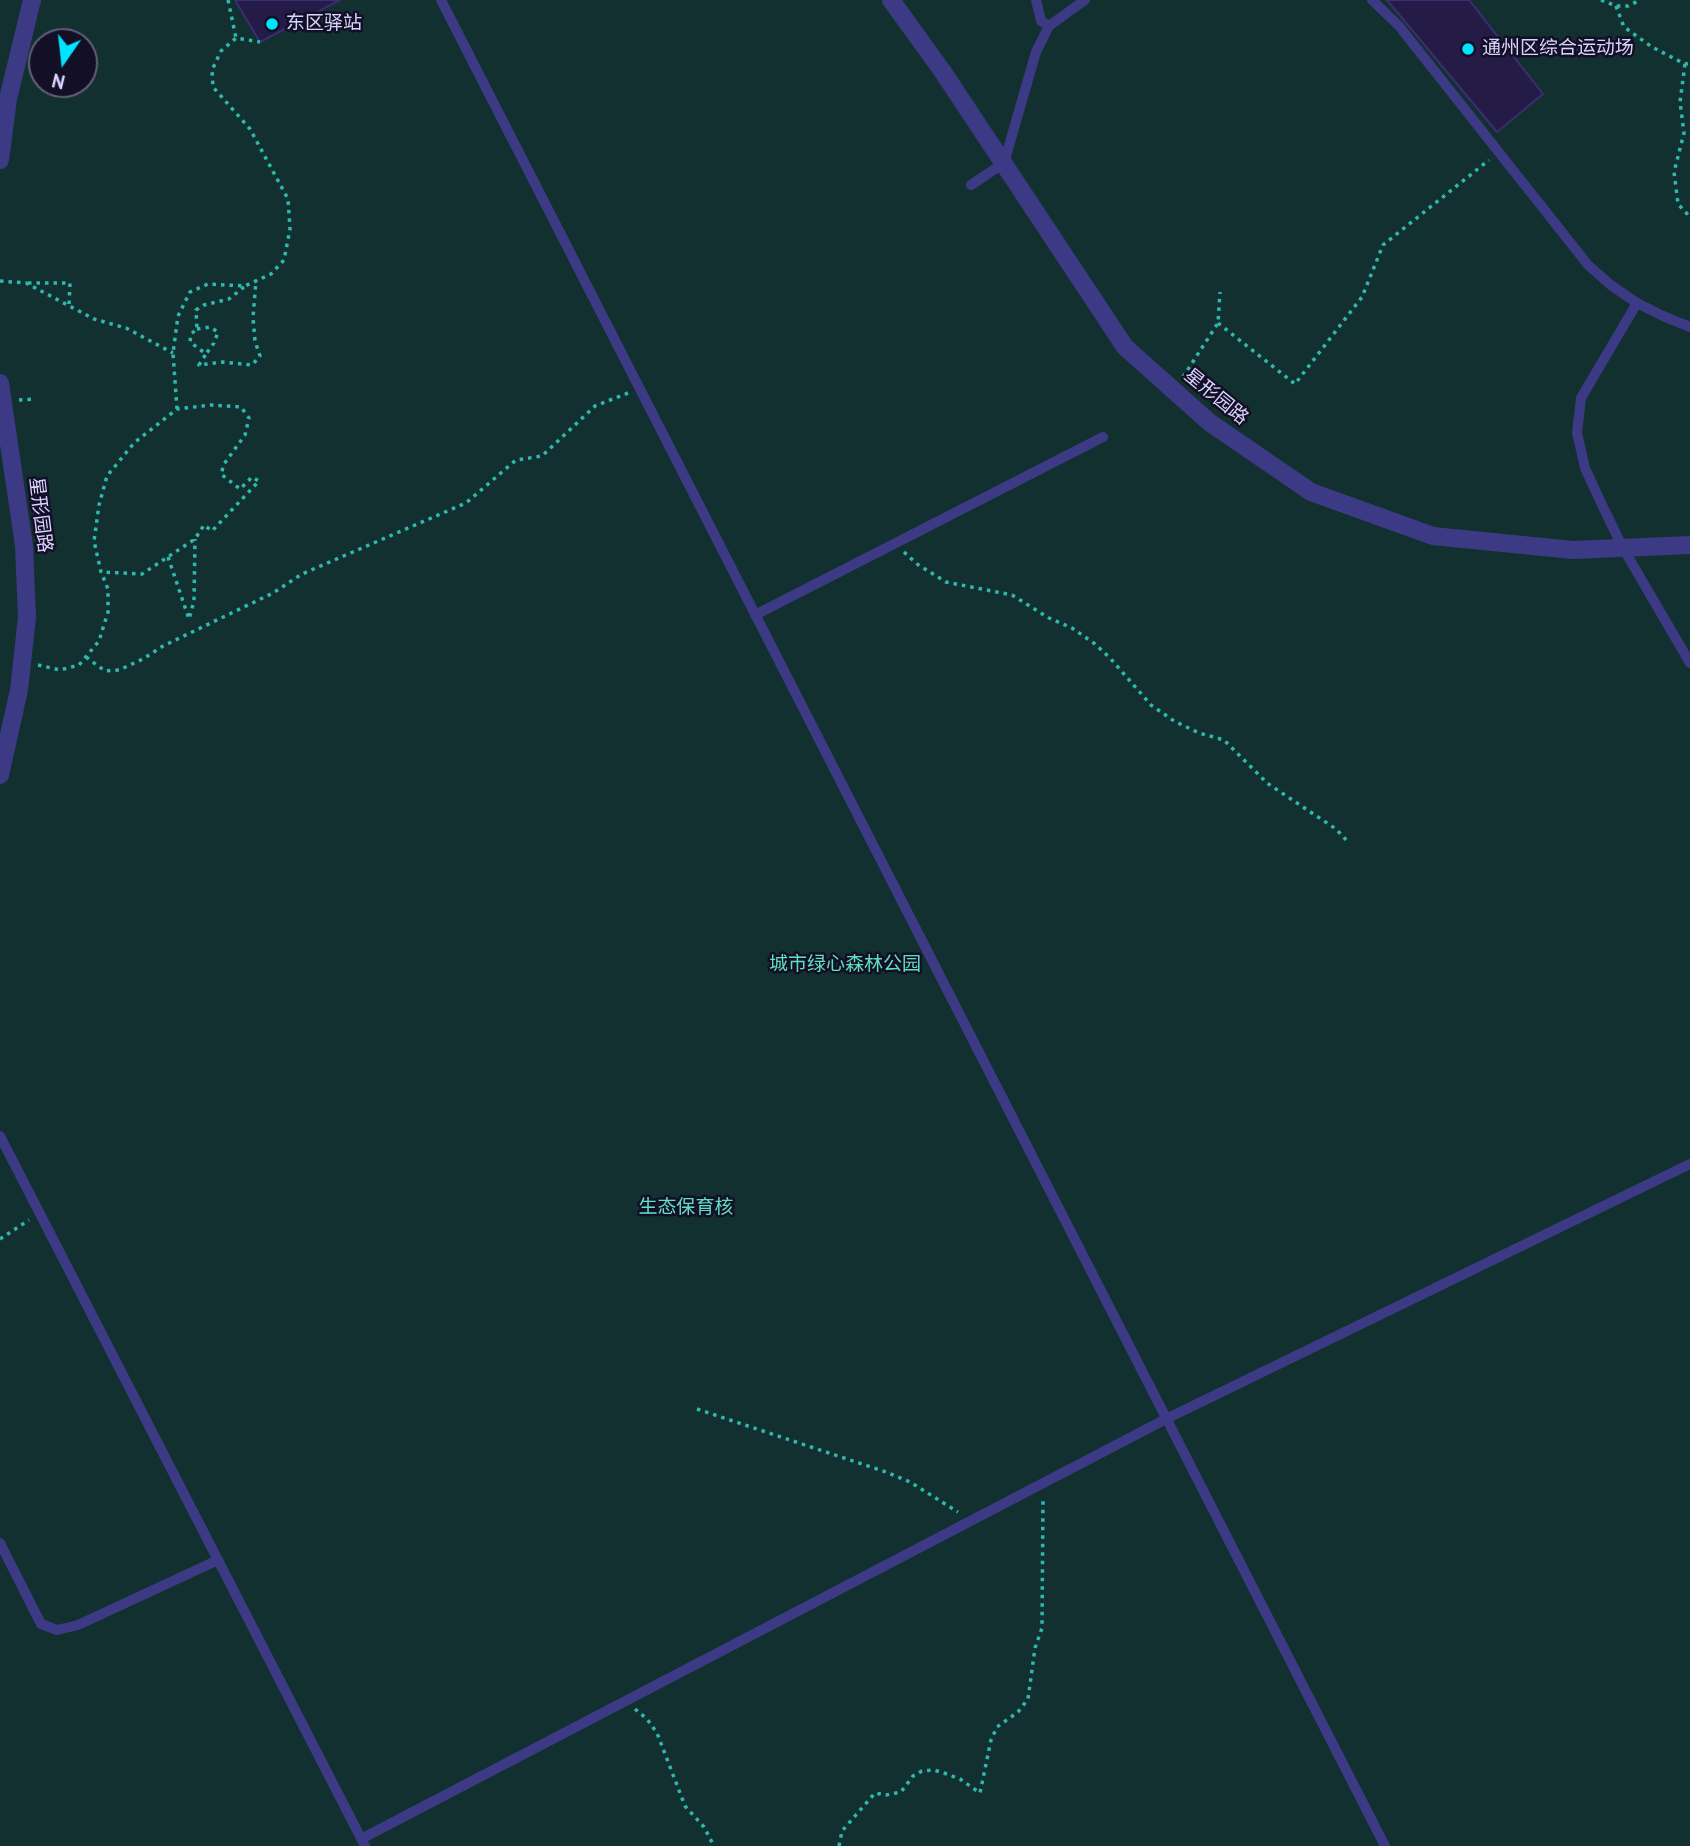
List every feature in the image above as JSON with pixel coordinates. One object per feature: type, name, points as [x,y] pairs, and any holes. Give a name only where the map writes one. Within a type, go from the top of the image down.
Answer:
[{"type":"street","points":[[0,160],[8,99],[32,0]]},
{"type":"street","name":"星形园路","points":[[891,0],[1004,163],[1125,347],[1209,422],[1311,492],[1433,536],[1573,550],[1690,545]]},
{"type":"street","name":"星形园路","points":[[0,383],[24,546],[27,617],[19,690],[0,775]]},
{"type":"lane","points":[[441,0],[1385,1846]]},
{"type":"lane","points":[[1036,0],[1041,21],[1049,26]]},
{"type":"lane","points":[[971,186],[1004,163],[1012,144],[1037,52],[1049,26],[1084,0]]},
{"type":"lane","points":[[1373,0],[1399,26],[1588,265],[1637,303],[1690,327]]},
{"type":"lane","points":[[1637,303],[1581,398],[1577,433],[1586,468],[1623,548],[1690,663]]},
{"type":"lane","points":[[755,615],[1103,437]]},
{"type":"lane","points":[[0,1136],[363,1842],[625,1701],[1166,1419],[1690,1164]]},
{"type":"lane","points":[[0,1543],[41,1624],[57,1630],[78,1625],[218,1560]]},
{"type":"path","points":[[228,0],[236,38]]},
{"type":"path","points":[[1601,0],[1616,6],[1628,6],[1640,0]]},
{"type":"path","points":[[1616,6],[1624,27],[1652,47],[1688,64],[1680,102],[1684,133],[1674,172],[1678,204],[1690,217]]},
{"type":"path","points":[[236,38],[260,41]]},
{"type":"path","points":[[197,329],[196,310],[204,305],[229,299],[245,286],[271,274],[284,260],[290,229],[288,199],[250,129],[213,87],[212,70],[222,51],[236,38]]},
{"type":"path","points":[[1218,323],[1295,384],[1362,297],[1383,244],[1499,152]]},
{"type":"path","points":[[0,281],[70,283],[69,305]]},
{"type":"path","points":[[206,354],[190,342],[191,334],[197,329],[210,327],[218,332],[214,343],[199,365],[223,362],[252,365],[260,356],[253,318],[257,298],[256,281]]},
{"type":"path","points":[[26,283],[94,319],[126,328],[173,352]]},
{"type":"path","points":[[177,409],[173,352],[178,316],[190,292],[208,284],[245,286]]},
{"type":"path","points":[[1174,391],[1218,323],[1220,292]]},
{"type":"path","points":[[86,657],[104,671],[119,670],[273,593],[302,574],[466,503],[516,460],[542,456],[595,406],[639,388]]},
{"type":"path","points":[[22,663],[61,670],[79,665],[99,641],[108,612],[108,589],[101,572],[94,541],[99,505],[107,476],[134,443],[177,409],[211,405],[241,407],[249,418],[245,435],[224,464],[221,474],[240,489],[252,477],[259,481],[212,531],[204,525],[195,539],[142,574],[101,572]]},
{"type":"path","points":[[167,557],[189,619],[194,601],[195,539]]},
{"type":"path","points":[[895,543],[917,564],[946,582],[1012,595],[1049,618],[1072,628],[1102,651],[1151,705],[1182,725],[1224,740],[1268,783],[1336,829],[1349,843]]},
{"type":"path","points":[[0,1239],[40,1212]]},
{"type":"path","points":[[697,1409],[898,1477],[972,1521]]},
{"type":"path","points":[[839,1846],[842,1831],[875,1793],[886,1795],[901,1792],[914,1776],[922,1771],[947,1773],[980,1793],[991,1740],[997,1727],[1018,1712],[1028,1699],[1035,1648],[1042,1628],[1044,1513],[1041,1484]]},
{"type":"path","points":[[625,1701],[647,1719],[657,1733],[685,1806],[704,1827],[714,1846]]},
{"type":"green space","name":"城市绿心森林公园","points":[[0,0],[1690,0],[1690,1846],[0,1846]]},
{"type":"building","name":"东区驿站","points":[[235,0],[340,0],[260,42]]},
{"type":"building","name":"通州区综合运动场","points":[[1387,0],[1469,0],[1543,94],[1497,132]]},
{"type":"place","name":"东区驿站","points":[[272,24]]},
{"type":"place","name":"通州区综合运动场","points":[[1468,49]]},
{"type":"park label","name":"生态保育核","points":[[686,1208]]}]
